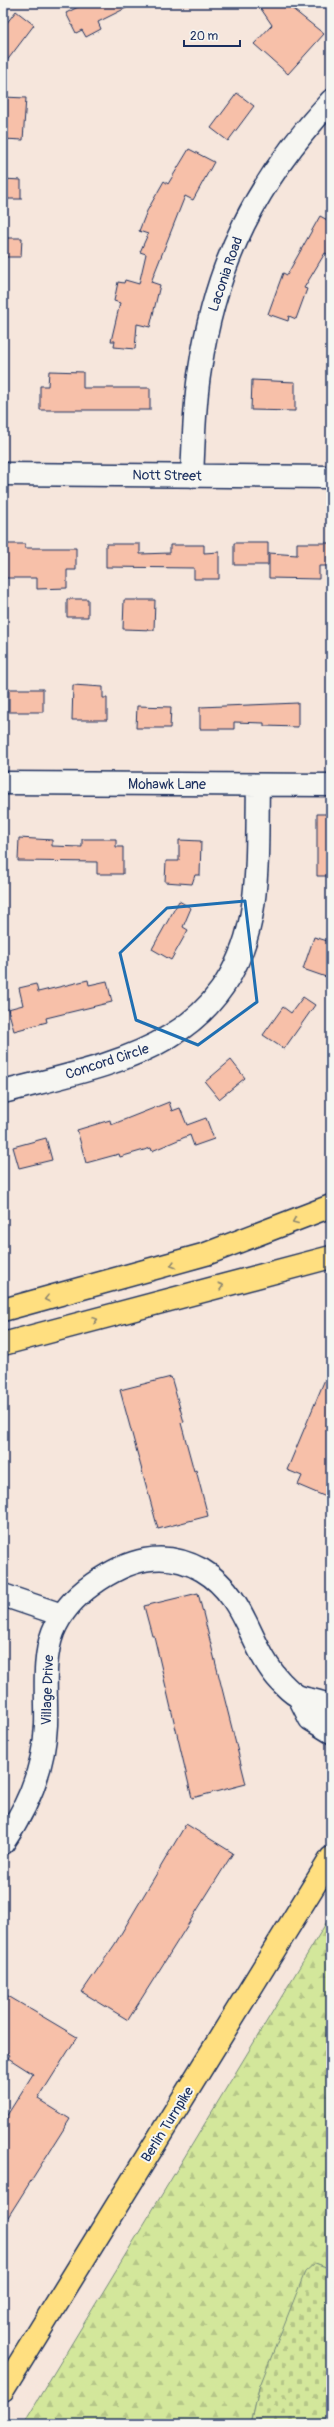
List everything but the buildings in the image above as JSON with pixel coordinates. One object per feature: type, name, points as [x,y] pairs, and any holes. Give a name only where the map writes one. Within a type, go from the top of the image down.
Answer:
[{"type":"main road","points":[[3,1310],[206,1254],[331,1206]]},
{"type":"main road","points":[[3,1344],[331,1257]]},
{"type":"main road","name":"Berlin Turnpike","points":[[4,2384],[331,1858]]},
{"type":"street","name":"Laconia Road","points":[[192,476],[200,369],[211,314],[225,266],[239,232],[270,176],[288,151],[331,101]]},
{"type":"street","name":"Nott Street","points":[[3,474],[331,477]]},
{"type":"street","name":"Mohawk Lane","points":[[3,783],[331,785]]},
{"type":"street","name":"Concord Circle","points":[[3,1092],[115,1062],[149,1049],[188,1024],[213,999],[237,961],[251,919],[255,879],[258,785]]},
{"type":"street","name":"Village Drive","points":[[3,1843],[28,1801],[40,1769],[45,1733],[48,1653],[52,1633],[62,1615],[87,1589],[122,1566],[146,1558],[181,1560],[213,1578],[231,1595],[245,1617],[270,1667],[282,1683],[299,1697],[310,1719],[331,1732]]},
{"type":"street","points":[[3,1595],[62,1615]]},
{"type":"street","name":"Village Drive","points":[[299,1697],[321,1701],[331,1707]]},
{"type":"highlighted area","points":[[245,901],[257,1002],[198,1045],[136,1020],[120,953],[167,908]]},
{"type":"green space","points":[[331,1915],[331,2269],[315,2263],[259,2388],[251,2424],[23,2424]]},
{"type":"green space","points":[[315,2263],[331,2269],[331,2424],[251,2424],[259,2388],[305,2272]]}]
